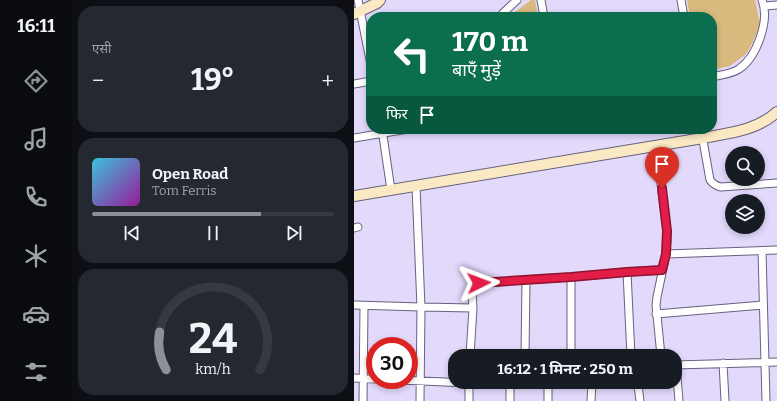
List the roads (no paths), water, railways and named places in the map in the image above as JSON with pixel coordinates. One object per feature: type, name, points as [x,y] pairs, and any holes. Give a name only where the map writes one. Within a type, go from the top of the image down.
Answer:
[{"type":"street","points":[[358,0],[357,13],[366,46]]},
{"type":"street","points":[[357,13],[380,0]]},
{"type":"street","points":[[503,12],[517,0]]},
{"type":"street","points":[[541,0],[543,12]]},
{"type":"street","points":[[681,0],[683,12]]},
{"type":"street","points":[[717,76],[738,70],[750,59],[758,44],[764,24],[764,3],[777,5]]},
{"type":"street","points":[[354,84],[366,82]]},
{"type":"street","points":[[717,132],[749,129],[769,120],[777,112]]},
{"type":"street","points":[[354,138],[370,134]]},
{"type":"street","points":[[382,134],[391,190]]},
{"type":"street","points":[[354,196],[656,145],[702,134],[710,180],[716,186],[721,187],[777,183]]},
{"type":"street","points":[[656,145],[667,231],[666,254],[656,305],[661,349]]},
{"type":"street","points":[[416,186],[421,307],[420,401]]},
{"type":"street","points":[[762,250],[766,401]]},
{"type":"street","points":[[666,254],[777,250]]},
{"type":"street","points":[[470,349],[473,308],[472,291],[475,284],[662,270]]},
{"type":"street","points":[[627,272],[631,349]]},
{"type":"street","points":[[571,277],[571,349]]},
{"type":"street","points":[[525,349],[526,280]]},
{"type":"street","points":[[354,305],[473,308]]},
{"type":"street","points":[[656,314],[763,305]]},
{"type":"street","points":[[363,401],[364,306]]},
{"type":"street","points":[[682,365],[777,362]]},
{"type":"street","points":[[723,363],[725,401]]},
{"type":"street","points":[[354,378],[364,379]]},
{"type":"street","points":[[418,381],[448,382]]},
{"type":"street","points":[[469,389],[469,401]]},
{"type":"street","points":[[510,389],[510,401]]},
{"type":"street","points":[[548,389],[548,401]]},
{"type":"street","points":[[592,389],[592,401]]},
{"type":"street","points":[[638,389],[640,401]]},
{"type":"street","points":[[678,389],[679,401]]}]
